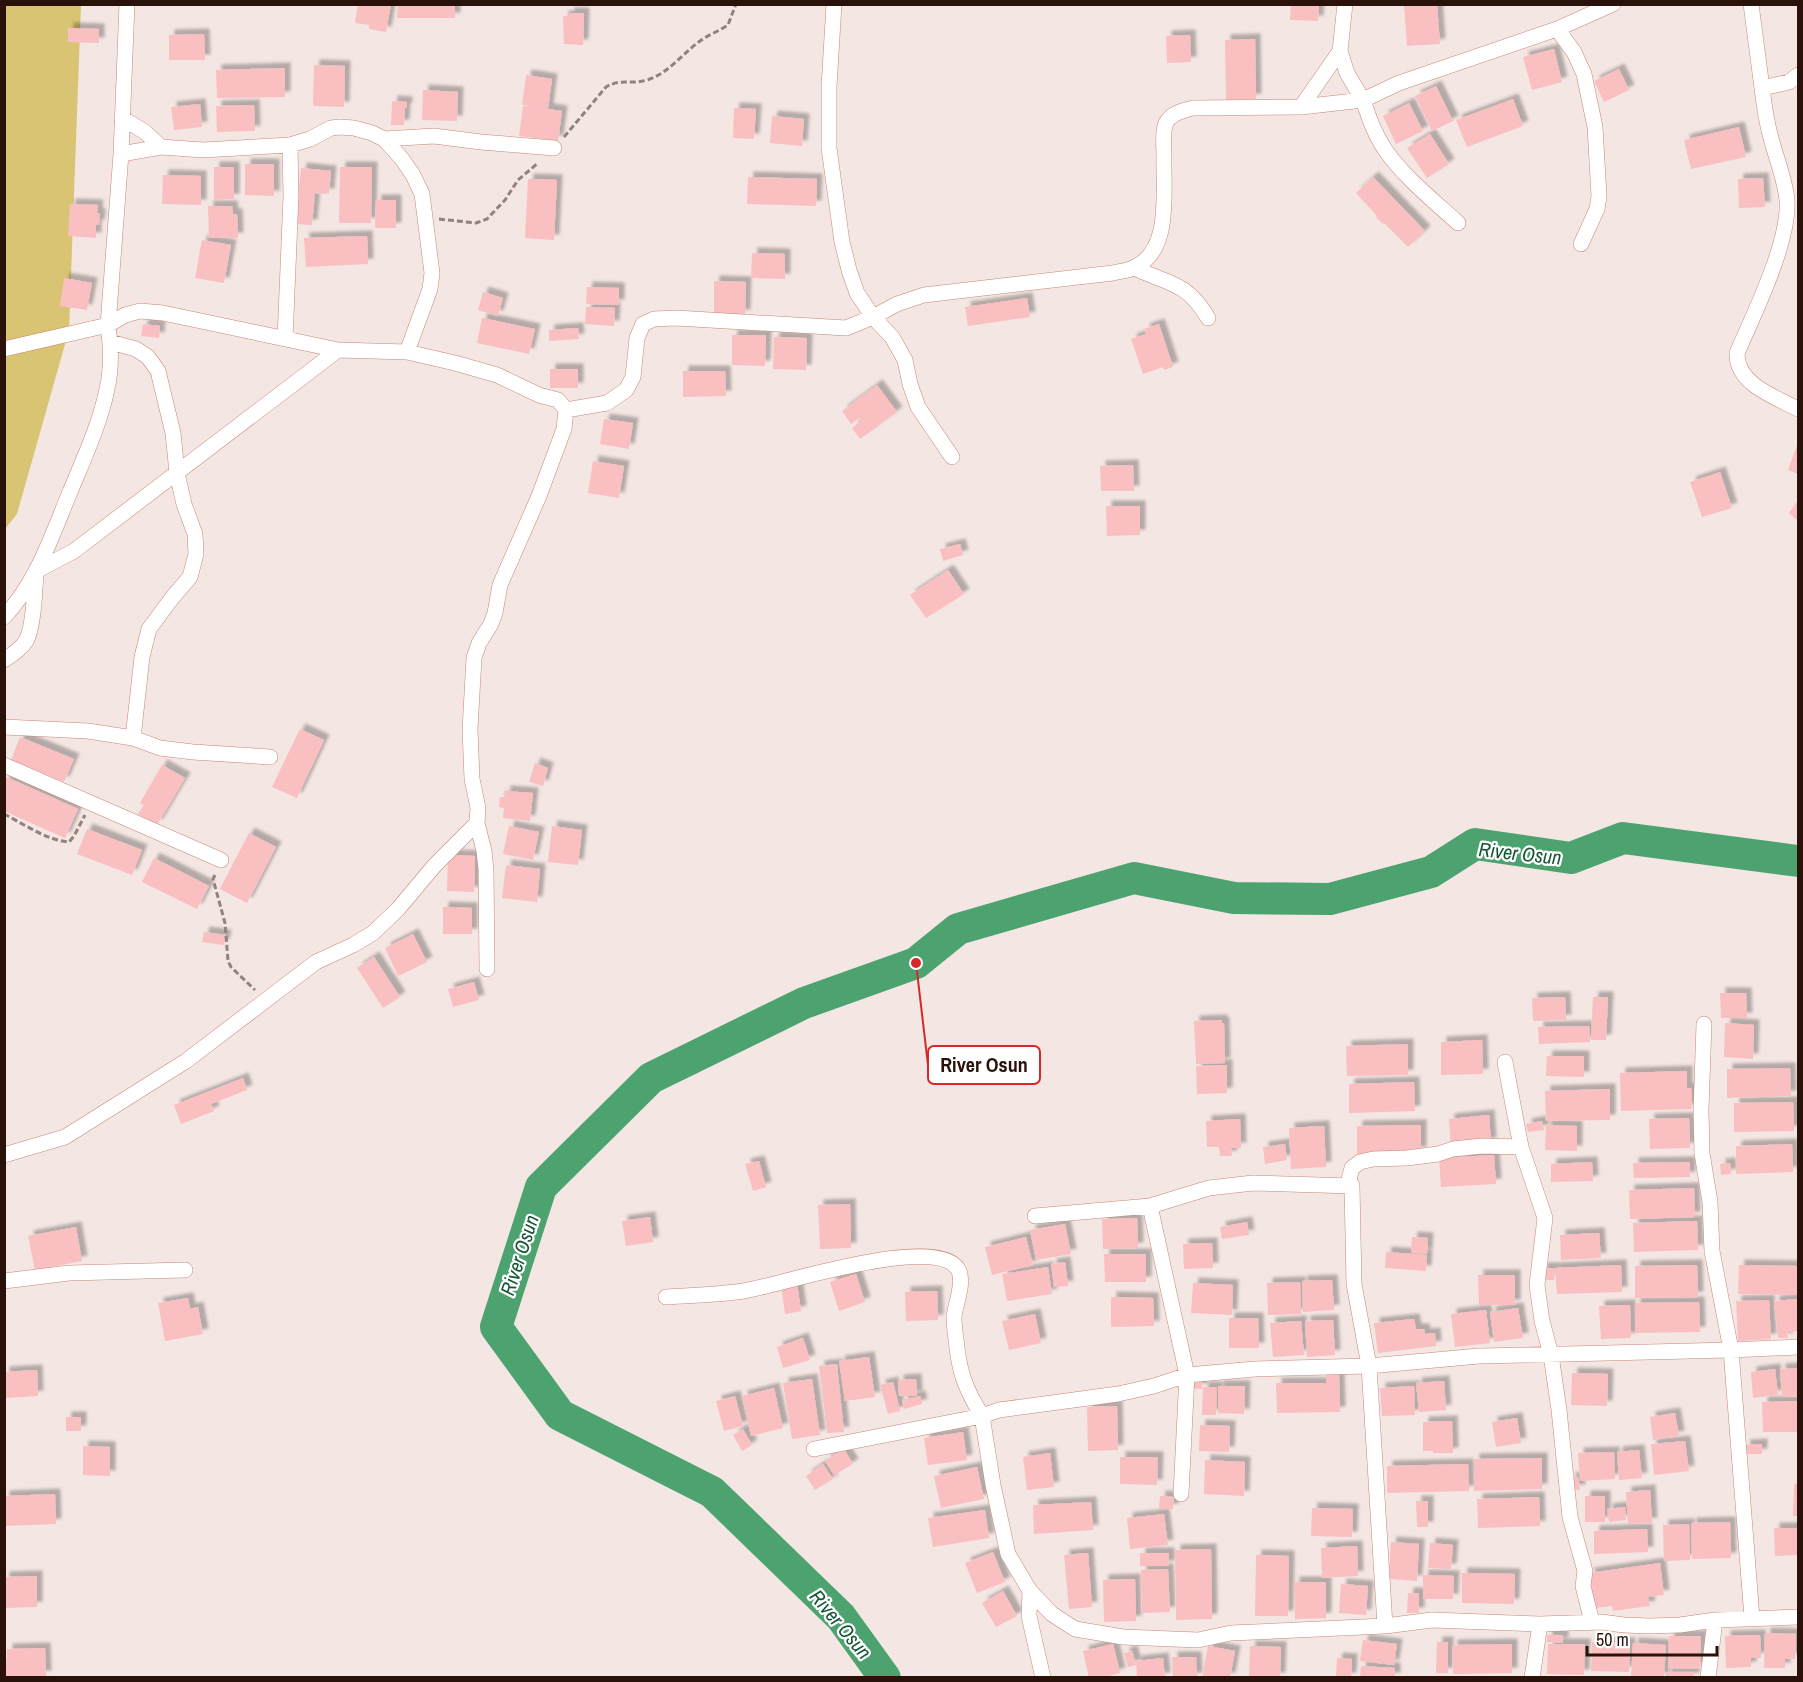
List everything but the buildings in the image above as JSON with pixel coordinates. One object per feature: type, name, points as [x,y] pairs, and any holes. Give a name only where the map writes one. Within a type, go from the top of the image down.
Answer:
[{"type":"street","points":[[4,617],[17,603],[36,571],[96,430],[108,388],[110,342],[108,325],[121,154],[127,4]]},
{"type":"street","points":[[834,4],[829,87],[829,148],[842,242],[849,270],[857,293],[873,317],[897,345],[905,360],[918,407],[952,457]]},
{"type":"street","points":[[1345,4],[1340,51],[1347,74],[1363,100],[1373,129],[1387,152],[1413,181],[1458,223]]},
{"type":"street","points":[[566,410],[607,403],[626,390],[633,377],[637,338],[643,324],[654,319],[676,318],[846,328],[897,304],[924,295],[1113,273],[1134,268],[1145,261],[1155,250],[1162,230],[1166,123],[1178,112],[1194,108],[1301,107],[1363,100],[1399,83],[1557,29],[1613,4]]},
{"type":"street","points":[[1751,4],[1765,116],[1787,201],[1786,218],[1772,269],[1737,353],[1737,360],[1745,378],[1767,394],[1798,409]]},
{"type":"street","points":[[1557,29],[1574,52],[1584,74],[1594,127],[1599,196],[1597,209],[1581,244]]},
{"type":"street","points":[[1301,107],[1340,51]]},
{"type":"street","points":[[1762,88],[1789,82],[1798,75]]},
{"type":"street","points":[[122,118],[145,132],[161,147]]},
{"type":"street","points":[[121,154],[161,147],[203,150],[290,145],[310,139],[331,128],[339,127],[354,128],[384,139],[434,136],[554,148]]},
{"type":"street","points":[[384,139],[402,159],[422,194],[432,273],[430,289],[407,352]]},
{"type":"street","points":[[285,339],[291,196],[290,145]]},
{"type":"street","points":[[1134,268],[1174,283],[1187,292],[1208,318]]},
{"type":"street","points":[[4,349],[108,325],[125,315],[140,311],[163,313],[338,350],[407,352],[455,363],[497,375],[539,395],[558,400],[566,410],[564,429],[540,496],[500,585],[495,613],[474,658],[470,729],[472,779],[486,870],[487,969]]},
{"type":"street","points":[[110,342],[135,349],[148,357],[158,371],[173,433],[177,473],[184,504],[195,534],[196,554],[190,577],[149,629],[142,657],[134,738]]},
{"type":"street","points":[[36,571],[74,551],[338,350]]},
{"type":"street","points":[[4,660],[26,641],[31,619],[36,571]]},
{"type":"street","points":[[4,728],[88,731],[134,738],[160,748],[270,757]]},
{"type":"street","points":[[4,765],[221,860]]},
{"type":"street","points":[[4,1155],[65,1137],[186,1061],[316,962],[373,933],[477,823]]},
{"type":"street","points":[[1704,1024],[1702,1154],[1710,1202],[1712,1251],[1731,1350],[1752,1618]]},
{"type":"street","points":[[1504,1062],[1521,1147],[1545,1218],[1537,1285],[1559,1410],[1570,1517],[1585,1571],[1583,1586],[1592,1622]]},
{"type":"street","points":[[1385,1626],[1369,1365],[1354,1284],[1352,1186],[1349,1179],[1352,1168],[1360,1162],[1373,1159],[1407,1158],[1438,1154],[1453,1149],[1482,1146],[1521,1147]]},
{"type":"street","points":[[1035,1216],[1150,1206],[1209,1188],[1253,1183],[1352,1186]]},
{"type":"street","points":[[1150,1206],[1186,1375],[1180,1494]]},
{"type":"street","points":[[666,1297],[744,1291],[830,1269],[891,1259],[940,1257],[951,1263],[960,1273],[954,1317],[961,1375],[968,1393],[982,1416],[995,1495],[1008,1554],[1030,1591],[1053,1614],[1075,1629],[1123,1637],[1198,1640],[1231,1633],[1385,1626],[1432,1620],[1540,1624],[1592,1622],[1649,1626],[1680,1625],[1714,1620],[1798,1617]]},
{"type":"street","points":[[4,1281],[69,1273],[185,1270]]},
{"type":"street","points":[[814,1449],[982,1416],[999,1410],[1118,1394],[1154,1386],[1186,1375],[1255,1369],[1369,1365],[1479,1356],[1798,1347]]},
{"type":"street","points":[[1030,1591],[1029,1616],[1043,1677]]},
{"type":"street","points":[[1708,1677],[1714,1620]]},
{"type":"street","points":[[1532,1677],[1540,1624]]},
{"type":"path","points":[[426,218],[476,223],[487,219],[505,200],[518,180],[554,148],[606,87],[615,82],[647,80],[664,73],[702,40],[728,25],[736,4]]},
{"type":"path","points":[[4,814],[43,834],[62,842],[69,842],[91,803]]},
{"type":"path","points":[[221,860],[213,879],[225,923],[228,961],[264,1001]]},
{"type":"shaded area","points":[[5,5],[81,5],[69,330],[17,514],[5,529]]},
{"type":"waterway","name":"River Osun","points":[[885,1678],[841,1617],[712,1492],[560,1415],[496,1327],[541,1187],[651,1078],[804,1003],[916,963],[958,929],[1134,878],[1234,898],[1330,899],[1431,872],[1475,844],[1571,858],[1623,838],[1798,861]]},
{"type":"place","name":"River Osun","points":[[916,963]]}]
